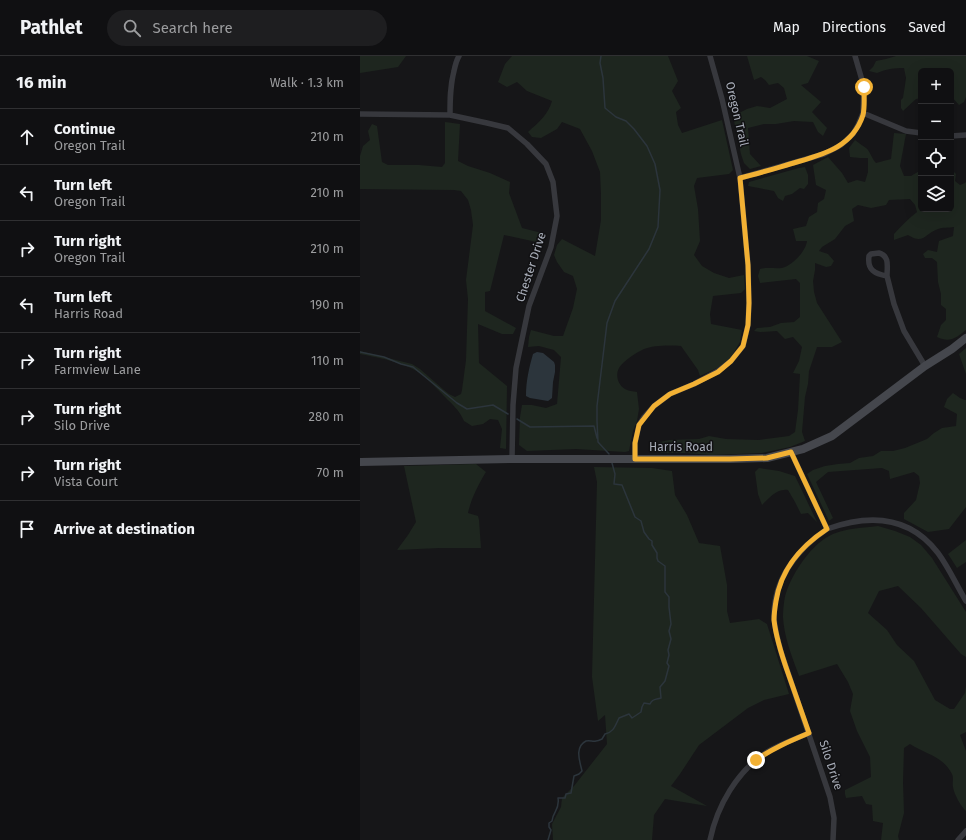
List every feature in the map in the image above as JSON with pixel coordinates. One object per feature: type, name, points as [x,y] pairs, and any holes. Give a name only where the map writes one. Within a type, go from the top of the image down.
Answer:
[{"type":"street","points":[[450,115],[451,82],[459,56]]},
{"type":"street","name":"Oregon Trail","points":[[635,459],[635,443],[639,425],[654,406],[670,394],[718,372],[731,361],[743,346],[748,325],[748,265],[740,178],[722,99],[710,56]]},
{"type":"street","points":[[740,178],[824,154],[841,145],[853,134],[863,113],[864,87],[855,56]]},
{"type":"street","points":[[863,113],[906,131],[918,132]]},
{"type":"street","name":"Chester Drive","points":[[360,114],[450,115],[488,122],[508,128],[527,144],[546,164],[553,182],[557,216],[551,247],[529,306],[516,368],[513,405],[512,459]]},
{"type":"street","points":[[954,136],[966,136]]},
{"type":"street","points":[[887,276],[878,274],[870,267],[868,264],[868,258],[871,254],[879,253],[884,254],[886,257],[887,276],[894,304],[904,331],[925,366]]},
{"type":"street","name":"Harris Road","points":[[360,462],[512,459],[767,458],[803,449],[832,436],[925,366],[966,338]]},
{"type":"street","points":[[791,452],[827,529],[848,523],[867,520],[889,521],[907,527],[931,545],[966,601]]},
{"type":"street","name":"Silo Drive","points":[[827,529],[807,544],[789,565],[779,586],[774,618],[781,652],[830,796],[834,818],[833,840]]},
{"type":"street","points":[[710,840],[713,826],[724,801],[733,786],[748,767],[767,752],[809,733]]},
{"type":"street","points":[[958,840],[966,831]]},
{"type":"shaded area","points":[[360,56],[406,56],[398,67],[360,73]]},
{"type":"shaded area","points":[[512,56],[668,56],[678,81],[672,91],[681,108],[676,112],[678,125],[682,133],[722,120],[733,170],[729,174],[697,178],[694,186],[698,209],[700,241],[694,255],[702,266],[714,273],[729,278],[744,275],[745,289],[741,293],[713,296],[710,314],[711,324],[742,330],[740,342],[730,359],[717,368],[700,376],[698,370],[681,346],[672,345],[644,349],[624,362],[619,368],[617,374],[618,380],[625,389],[637,392],[639,409],[629,451],[576,449],[527,451],[519,445],[522,405],[532,405],[546,408],[557,404],[561,357],[554,350],[539,346],[528,347],[531,330],[554,336],[563,336],[573,308],[577,289],[573,276],[564,272],[557,262],[554,255],[557,245],[562,239],[595,256],[601,220],[601,194],[600,172],[592,151],[580,129],[562,122],[557,129],[541,138],[532,137],[528,132],[546,114],[552,101],[527,91],[517,82],[507,87],[498,82],[505,64]]},
{"type":"shaded area","points":[[747,56],[807,56],[819,61],[808,83],[801,85],[821,102],[812,112],[827,128],[823,136],[818,132],[813,122],[794,121],[764,124],[748,128],[750,154],[761,166],[750,169],[744,163],[741,154],[733,116],[757,106],[770,108],[787,99],[784,88],[778,83],[769,85],[761,77],[754,80]]},
{"type":"shaded area","points":[[896,56],[966,56],[966,97],[964,102],[959,105],[954,99],[954,68],[918,68],[918,99],[903,111],[901,108],[901,100],[903,98],[906,78],[904,68],[890,69],[877,73],[869,71],[876,61]]},
{"type":"shaded area","points":[[445,122],[460,124],[458,161],[510,182],[509,193],[522,228],[546,234],[545,239],[541,243],[504,235],[490,291],[485,292],[485,311],[516,328],[513,334],[502,334],[478,324],[479,363],[507,386],[506,449],[500,448],[502,429],[498,420],[490,419],[483,424],[472,426],[464,421],[453,405],[418,372],[394,362],[360,354],[360,351],[412,364],[449,394],[455,397],[461,394],[466,360],[468,299],[466,280],[473,225],[468,200],[461,191],[454,190],[360,189],[360,156],[363,146],[370,140],[368,131],[372,124],[377,126],[382,162],[388,165],[442,167],[445,163]]},
{"type":"shaded area","points":[[894,133],[906,134],[900,166],[904,176],[911,176],[918,172],[918,212],[954,212],[954,172],[956,174],[955,181],[960,185],[966,182],[966,330],[949,340],[937,337],[941,325],[946,320],[946,309],[941,305],[937,262],[932,258],[925,258],[923,254],[928,250],[937,252],[939,241],[953,236],[954,227],[940,228],[921,239],[913,238],[908,235],[894,240],[894,234],[917,212],[915,205],[910,199],[889,200],[886,205],[871,208],[858,205],[852,209],[854,221],[845,226],[835,239],[822,247],[819,251],[828,254],[834,261],[831,266],[826,267],[815,263],[813,281],[817,303],[842,342],[832,347],[817,347],[809,371],[805,397],[802,432],[805,441],[790,447],[762,453],[712,455],[662,453],[658,451],[660,442],[669,440],[699,439],[709,436],[726,439],[759,440],[789,436],[795,432],[800,374],[793,373],[799,361],[802,347],[793,337],[785,339],[777,331],[754,331],[757,328],[794,322],[800,317],[800,283],[796,279],[760,283],[758,276],[760,269],[786,267],[794,261],[804,249],[807,241],[796,241],[793,229],[806,226],[809,217],[817,212],[818,203],[824,199],[826,190],[816,185],[813,165],[828,157],[842,173],[848,183],[857,180],[865,182],[868,172],[868,158],[850,157],[849,148],[855,140],[867,149],[876,163],[891,159]]},
{"type":"shaded area","points":[[805,167],[808,175],[808,184],[804,189],[800,188],[792,194],[785,196],[783,201],[778,198],[774,191],[748,186],[749,182]]},
{"type":"shaded area","points":[[966,348],[966,374],[959,354]]},
{"type":"shaded area","points":[[537,352],[543,353],[554,362],[555,365],[552,398],[548,401],[526,396],[530,364],[533,354]]},
{"type":"shaded area","points":[[953,393],[966,400],[966,507],[949,529],[928,532],[904,519],[904,513],[916,500],[920,483],[919,476],[914,472],[890,479],[889,471],[882,468],[828,472],[816,482],[833,518],[829,521],[807,474],[813,470],[825,466],[850,463],[859,458],[873,456],[881,451],[893,451],[905,448],[927,439],[942,428],[956,426],[957,414],[944,407],[947,399]]},
{"type":"shaded area","points":[[476,464],[486,472],[475,492],[468,513],[478,516],[481,548],[397,550],[416,522],[404,466]]},
{"type":"shaded area","points":[[594,467],[652,468],[672,471],[675,495],[687,515],[699,543],[720,546],[727,585],[727,611],[730,623],[759,619],[767,624],[789,694],[764,700],[748,708],[699,745],[671,786],[707,806],[665,799],[654,815],[652,840],[553,840],[552,824],[561,807],[562,798],[574,786],[607,744],[605,715],[598,721],[592,677],[597,482]]},
{"type":"shaded area","points":[[759,468],[779,471],[795,476],[817,522],[808,513],[801,514],[788,490],[777,492],[762,505],[758,494],[755,472]]},
{"type":"shaded area","points":[[878,526],[910,537],[921,545],[932,558],[966,612],[966,657],[961,654],[921,608],[898,586],[879,591],[868,613],[887,630],[897,645],[914,661],[935,700],[950,709],[954,709],[965,693],[966,686],[966,732],[960,735],[966,751],[966,811],[955,793],[953,776],[944,763],[910,744],[904,748],[904,813],[898,836],[899,840],[881,840],[883,823],[873,821],[872,805],[866,804],[862,796],[846,798],[845,790],[871,777],[870,757],[857,731],[850,711],[853,694],[848,682],[837,664],[799,676],[791,654],[783,617],[786,593],[793,576],[804,559],[818,544],[825,538],[844,530]]},
{"type":"shaded area","points":[[966,540],[966,562],[957,568],[948,554]]},
{"type":"waterway","points":[[598,442],[597,406],[607,323],[615,301],[649,249],[658,227],[660,190],[655,164],[647,146],[626,121],[616,117],[605,108],[603,78],[600,63],[601,56]]},
{"type":"waterway","points":[[360,352],[384,357],[413,367],[457,403],[467,409],[493,405],[508,414]]},
{"type":"waterway","points":[[517,419],[530,427],[594,426],[597,438]]},
{"type":"waterway","points":[[598,442],[609,454]]},
{"type":"waterway","points":[[548,840],[551,830],[549,823],[552,821],[557,808],[558,798],[565,798],[566,794],[571,793],[574,776],[582,771],[579,759],[579,751],[582,744],[586,741],[598,741],[602,739],[605,734],[612,730],[619,718],[629,714],[632,718],[641,712],[644,703],[650,704],[653,700],[661,698],[660,687],[665,681],[669,666],[667,663],[671,639],[669,631],[671,624],[669,597],[665,592],[665,566],[658,561],[657,553],[652,545],[652,541],[644,532],[641,521],[635,517],[622,485],[614,484],[615,474],[612,463]]},
{"type":"route","points":[[756,760],[778,746],[809,733],[781,652],[774,618],[779,586],[789,565],[807,544],[827,529],[791,452],[767,458],[635,459],[635,443],[639,425],[654,406],[670,394],[718,372],[731,361],[743,346],[748,325],[749,303],[748,265],[740,178],[824,154],[841,145],[853,134],[858,126],[863,113],[864,87]]}]
